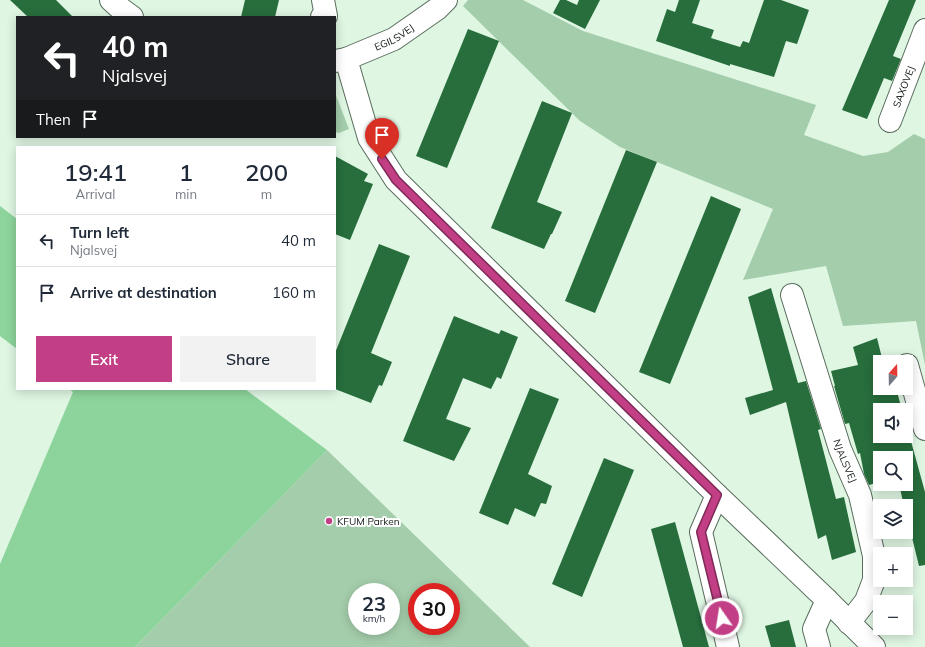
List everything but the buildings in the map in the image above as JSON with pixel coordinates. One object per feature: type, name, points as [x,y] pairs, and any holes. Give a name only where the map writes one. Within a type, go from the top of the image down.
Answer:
[{"type":"street","points":[[111,0],[120,9],[130,16]]},
{"type":"street","points":[[323,0],[326,16]]},
{"type":"street","name":"EGILSVEJ","points":[[340,60],[394,39],[437,9],[446,0]]},
{"type":"street","name":"SAXOVEJ","points":[[890,121],[925,30]]},
{"type":"street","points":[[340,60],[369,138],[396,180],[874,647]]},
{"type":"street","name":"NJALSVEJ","points":[[792,294],[840,449],[860,495],[874,556],[874,580],[866,601],[849,623]]},
{"type":"street","points":[[913,386],[925,429]]},
{"type":"street","points":[[717,495],[701,532],[728,647]]},
{"type":"street","points":[[819,647],[814,629],[827,600]]},
{"type":"green space","points":[[468,0],[523,0],[583,31],[816,105],[804,135],[863,156],[888,152],[914,134],[925,139],[925,365],[916,321],[843,326],[826,266],[743,280],[773,209],[620,147],[580,121],[463,6]]},
{"type":"green space","points":[[336,96],[349,129],[339,133],[336,132]]},
{"type":"green space","points":[[0,206],[16,218],[16,348],[0,336]]},
{"type":"green space","points":[[70,390],[246,390],[327,450],[135,647],[0,647],[0,564],[73,392]]},
{"type":"green space","name":"KFUM Parken","points":[[327,450],[530,647],[135,647]]},
{"type":"place","name":"KFUM Parken","points":[[329,521]]},
{"type":"route","points":[[382,159],[396,180],[717,495],[701,532],[722,618]]}]
